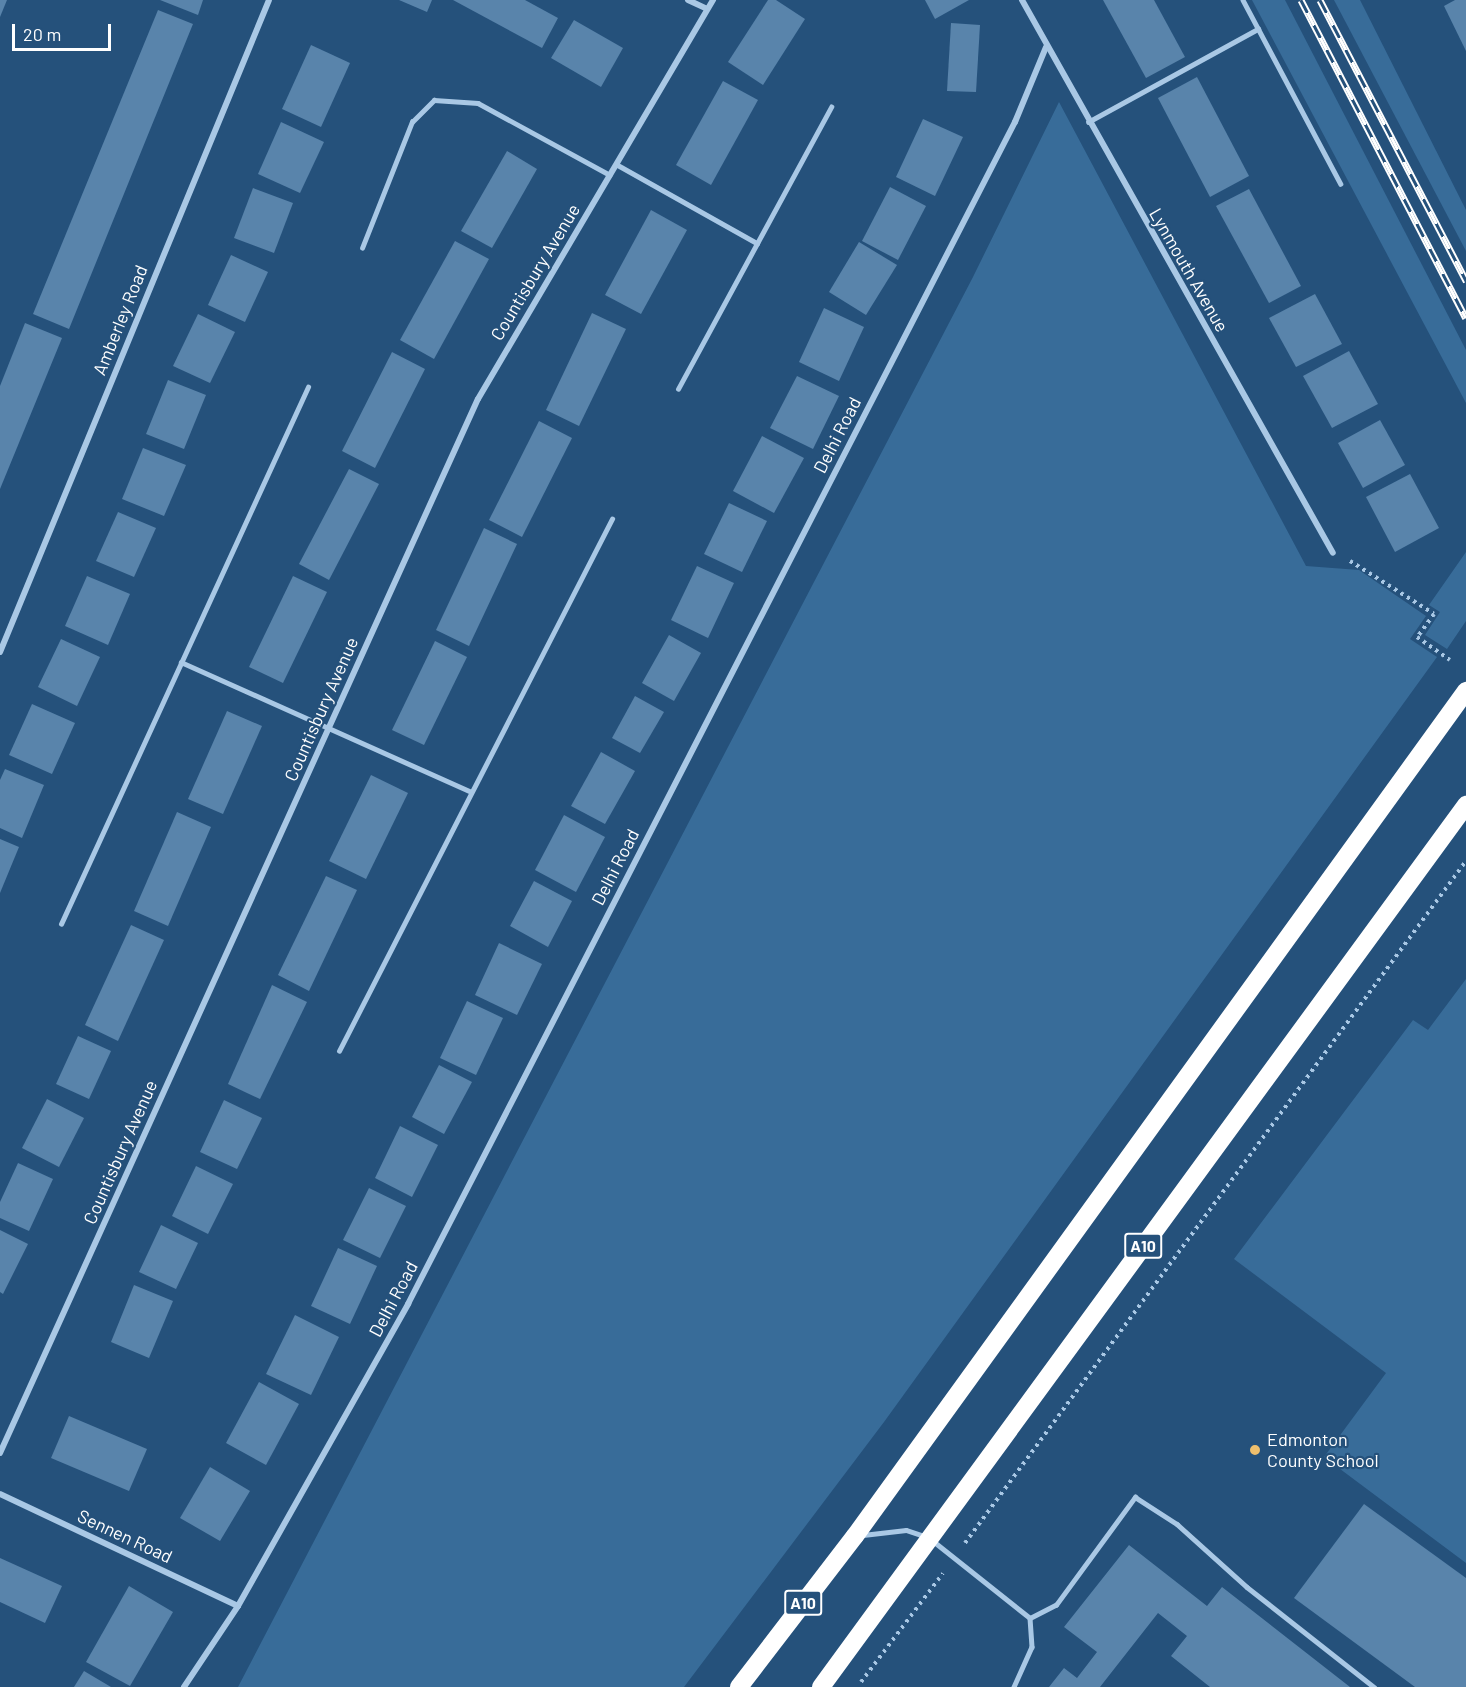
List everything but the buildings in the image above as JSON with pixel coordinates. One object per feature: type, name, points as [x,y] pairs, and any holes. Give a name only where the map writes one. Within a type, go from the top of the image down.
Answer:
[{"type":"highway","name":"A10","points":[[739,1687],[855,1536],[1466,691]]},
{"type":"highway","name":"A10","points":[[821,1687],[1466,805]]},
{"type":"street","name":"Amberley Road","points":[[0,652],[269,0]]},
{"type":"street","points":[[688,0],[707,9]]},
{"type":"street","name":"Countisbury Avenue","points":[[0,1453],[478,399],[713,0]]},
{"type":"street","name":"Lynmouth Avenue","points":[[1022,0],[1088,122],[1334,553]]},
{"type":"street","name":"Delhi Road","points":[[184,1687],[238,1606],[414,1293],[1010,133],[1046,46]]},
{"type":"street","name":"Sennen Road","points":[[0,1494],[238,1606]]},
{"type":"lane","points":[[1243,0],[1341,184]]},
{"type":"lane","points":[[1088,122],[1258,29]]},
{"type":"lane","points":[[362,248],[412,122],[434,100],[478,103],[610,175]]},
{"type":"lane","points":[[678,389],[831,107]]},
{"type":"lane","points":[[616,164],[757,243]]},
{"type":"lane","points":[[61,924],[308,387]]},
{"type":"lane","points":[[339,1051],[612,519]]},
{"type":"lane","points":[[181,662],[471,792]]},
{"type":"lane","points":[[1030,1618],[1056,1605],[1135,1497],[1177,1524],[1247,1587],[1374,1687]]},
{"type":"lane","points":[[855,1536],[906,1530],[930,1538],[1030,1618],[1032,1647],[1014,1687]]},
{"type":"path","points":[[1334,553],[1362,566],[1434,614],[1417,637],[1449,660]]},
{"type":"path","points":[[856,1687],[955,1557],[1466,861]]},
{"type":"shaded area","points":[[1252,0],[1285,0],[1466,350],[1466,403]]},
{"type":"shaded area","points":[[1334,0],[1360,0],[1466,210],[1466,251]]},
{"type":"shaded area","points":[[1059,102],[1306,566],[1359,570],[1426,616],[1410,639],[1437,657],[884,1422],[684,1687],[238,1687],[973,277]]},
{"type":"shaded area","points":[[1466,552],[1466,621],[1447,649],[1425,635],[1440,612],[1429,605]]},
{"type":"shaded area","points":[[1466,979],[1466,1563],[1324,1457],[1386,1373],[1234,1259],[1413,1020],[1428,1030]]},
{"type":"railway","points":[[1301,0],[1466,318]]},
{"type":"railway","points":[[1320,0],[1466,281]]},
{"type":"place","name":"Edmonton County School","points":[[1255,1450]]}]
